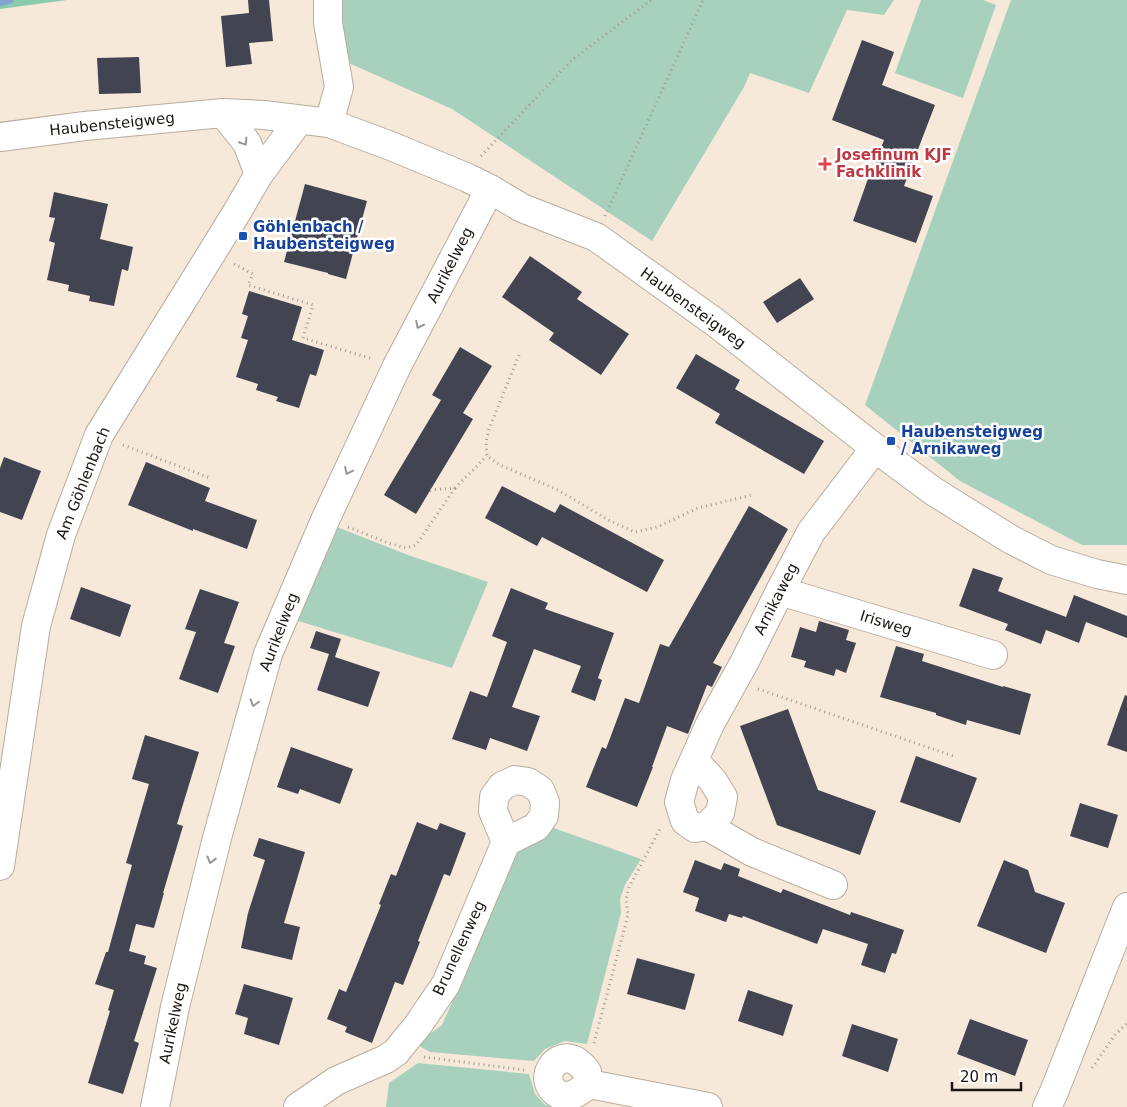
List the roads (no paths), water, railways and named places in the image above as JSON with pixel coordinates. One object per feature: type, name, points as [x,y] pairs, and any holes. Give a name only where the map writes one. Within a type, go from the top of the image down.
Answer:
[{"type":"street","points":[[328,0],[328,23],[339,87],[329,123]]},
{"type":"street","points":[[223,113],[247,144],[259,174]]},
{"type":"street","name":"Haubensteigweg","points":[[0,137],[85,126],[223,113],[264,115],[329,123],[391,146],[479,183],[522,208],[596,237],[716,323],[875,448],[933,491],[1010,539],[1050,560],[1097,574],[1127,580]]},
{"type":"street","name":"Am Göhlenbach","points":[[0,866],[36,626],[60,535],[99,435],[259,174],[299,120]]},
{"type":"street","name":"Aurikelweg","points":[[155,1107],[175,1007],[210,866],[268,654],[326,518],[479,183]]},
{"type":"street","name":"Arnikaweg","points":[[707,826],[694,828],[685,821],[679,802],[685,780],[710,724],[811,532],[875,448]]},
{"type":"street","name":"Irisweg","points":[[780,591],[993,655]]},
{"type":"street","points":[[694,760],[714,781],[723,797],[720,812],[707,826],[752,852],[833,885]]},
{"type":"street","name":"Brunellenweg","points":[[298,1107],[336,1081],[386,1059],[396,1052],[418,1025],[446,984],[506,842]]},
{"type":"street","points":[[1047,1107],[1127,907]]},
{"type":"street","points":[[548,1073],[549,1082],[554,1091],[562,1096],[572,1096],[588,1078],[708,1107]]},
{"type":"waterway","points":[[0,3],[10,0]]},
{"type":"place","name":"Josefinum KJF Fachklinik","points":[[825,164]]},
{"type":"place","name":"Göhlenbach / Haubensteigweg","points":[[243,236]]},
{"type":"place","name":"Haubensteigweg / Arnikaweg","points":[[891,441]]}]
